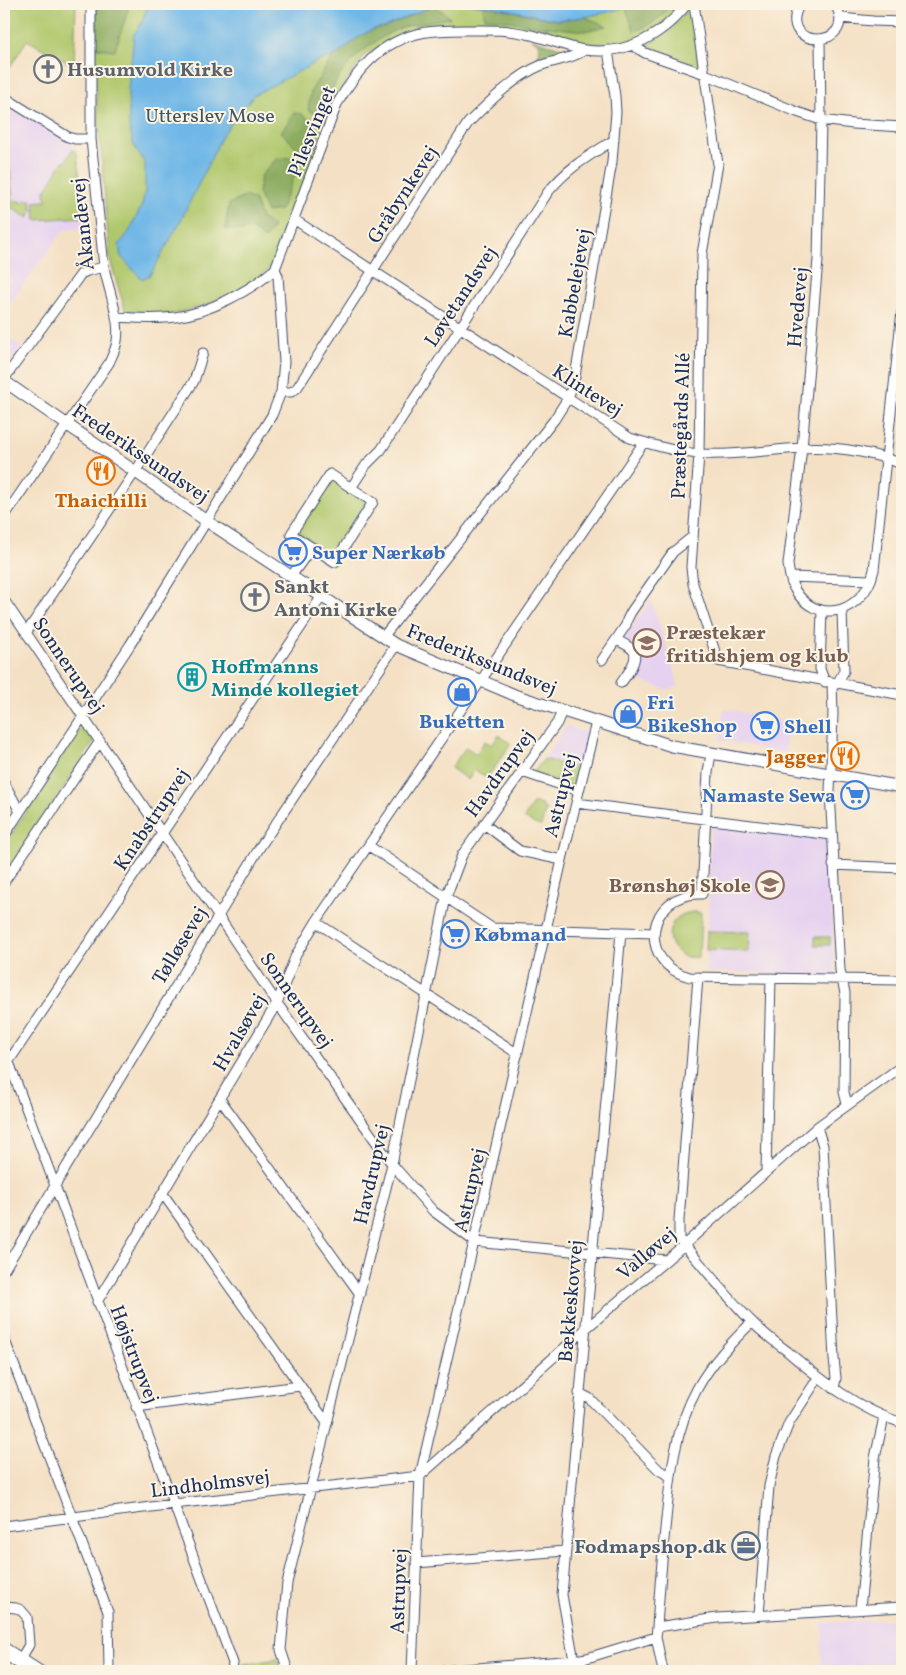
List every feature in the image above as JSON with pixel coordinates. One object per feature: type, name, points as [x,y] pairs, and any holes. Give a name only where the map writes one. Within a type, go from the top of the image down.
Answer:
[{"type":"main road","name":"Frederikssundsvej","points":[[4,380],[208,522],[396,646],[517,696],[672,746],[868,782],[902,786]]},
{"type":"main road","name":"Frederikssundsvej","points":[[868,782],[902,794]]},
{"type":"street","name":"Åkandevej","points":[[4,517],[109,363],[117,341],[116,317],[107,287],[104,267],[91,139],[91,4]]},
{"type":"street","name":"Pilesvinget","points":[[116,317],[174,317],[192,314],[240,294],[262,281],[275,269],[337,104],[361,68],[389,44],[420,33],[499,29],[526,34],[585,50],[608,50],[632,45],[658,33],[679,15],[687,4]]},
{"type":"street","name":"Præstegårds Allé","points":[[694,4],[718,164],[702,254],[699,454],[691,567],[693,584],[718,661],[902,695]]},
{"type":"street","points":[[800,4],[795,12],[795,21],[798,29],[811,39],[820,40],[834,33],[838,26],[840,18],[835,4]]},
{"type":"street","points":[[840,18],[902,22]]},
{"type":"street","name":"Hvedevej","points":[[790,577],[788,564],[802,448],[818,260],[821,120],[820,40]]},
{"type":"street","points":[[632,45],[645,53],[705,74],[821,120],[902,127]]},
{"type":"street","name":"Gråbynkevej","points":[[281,392],[291,392],[297,388],[468,123],[492,99],[540,66],[573,58],[585,50]]},
{"type":"street","name":"Kabbelejevej","points":[[384,638],[554,420],[568,398],[578,364],[612,162],[615,96],[608,50]]},
{"type":"street","points":[[4,97],[68,136],[75,139],[91,139]]},
{"type":"street","name":"Løvetandsvej","points":[[351,488],[366,465],[381,450],[548,192],[573,166],[614,140]]},
{"type":"street","name":"Klintevej","points":[[295,220],[630,438],[699,454],[833,448],[886,458],[902,464]]},
{"type":"street","points":[[4,380],[81,274],[104,267]]},
{"type":"street","points":[[4,836],[84,717],[208,522],[272,415],[281,392],[284,362],[278,276],[275,269]]},
{"type":"street","points":[[871,580],[790,577],[794,588],[801,598],[810,606],[822,610],[842,610],[852,606],[867,590],[871,580],[874,570],[902,311]]},
{"type":"street","points":[[26,632],[135,472],[194,381],[203,353]]},
{"type":"street","name":"Hvalsøvej","points":[[97,1302],[277,1003],[296,955],[316,922],[644,442]]},
{"type":"street","points":[[330,474],[351,488],[374,502],[335,562],[292,534],[330,474]]},
{"type":"street","points":[[602,660],[617,640],[631,612],[673,552],[692,538]]},
{"type":"street","points":[[292,576],[312,547]]},
{"type":"street","name":"Knabstrupvej","points":[[9,1061],[322,596]]},
{"type":"street","name":"Sonnerupvej","points":[[4,600],[163,832],[277,1003],[392,1164],[433,1211],[475,1242]]},
{"type":"street","points":[[822,610],[820,669],[831,683],[832,753],[830,774],[832,835],[840,970],[845,993],[844,1092],[847,1104]]},
{"type":"street","points":[[831,683],[844,671],[842,610]]},
{"type":"street","points":[[617,640],[633,650],[635,654],[633,664],[621,683]]},
{"type":"street","name":"Tølløsevej","points":[[4,1270],[260,847],[396,646]]},
{"type":"street","name":"Havdrupvej","points":[[288,1671],[281,1650],[287,1583],[392,1164],[428,994],[446,897],[462,855],[557,723],[562,711]]},
{"type":"street","name":"Astrupvej","points":[[412,1671],[420,1476],[562,860],[596,722]]},
{"type":"street","points":[[4,882],[100,741]]},
{"type":"street","points":[[711,754],[708,772],[702,894],[686,894],[672,901],[658,918],[654,933],[656,948],[664,962],[676,972],[690,977],[902,980]]},
{"type":"street","points":[[522,772],[579,791]]},
{"type":"street","points":[[4,782],[20,812]]},
{"type":"street","points":[[576,803],[832,835]]},
{"type":"street","points":[[484,824],[520,850],[562,860]]},
{"type":"street","points":[[369,846],[492,928],[654,933]]},
{"type":"street","points":[[834,865],[902,868]]},
{"type":"street","points":[[316,922],[518,1054]]},
{"type":"street","name":"Bækkeskovvej","points":[[576,1671],[562,1595],[621,932]]},
{"type":"street","points":[[698,977],[679,1239],[752,1322],[818,1378],[884,1417],[902,1423]]},
{"type":"street","points":[[766,1171],[771,978]]},
{"type":"street","name":"Højstrupvej","points":[[4,1049],[233,1663],[232,1671]]},
{"type":"street","name":"Valløvej","points":[[420,1476],[816,1127],[902,1066]]},
{"type":"street","points":[[220,1099],[360,1294]]},
{"type":"street","points":[[816,1127],[820,1133],[823,1146],[836,1378],[834,1389]]},
{"type":"street","points":[[163,1194],[327,1424]]},
{"type":"street","points":[[475,1242],[666,1260]]},
{"type":"street","points":[[663,1671],[656,1632],[670,1476],[676,1444],[684,1416],[697,1390],[726,1347],[752,1322]]},
{"type":"street","points":[[4,1338],[108,1612],[109,1671]]},
{"type":"street","points":[[759,1616],[769,1486],[776,1456],[789,1423],[818,1378]]},
{"type":"street","points":[[136,1407],[300,1386]]},
{"type":"street","points":[[579,1393],[589,1398],[659,1470],[670,1476]]},
{"type":"street","points":[[860,1609],[875,1458],[884,1417]]},
{"type":"street","name":"Lindholmsvej","points":[[4,1526],[72,1519],[174,1504],[420,1476]]},
{"type":"street","points":[[416,1563],[565,1551]]},
{"type":"street","points":[[4,1607],[16,1608],[25,1613],[27,1617],[29,1645],[21,1658]]},
{"type":"street","points":[[442,1671],[587,1658],[656,1632],[702,1619],[902,1607]]},
{"type":"street","points":[[4,1647],[41,1671]]},
{"type":"street","points":[[4,1654],[29,1671]]},
{"type":"shaded area","points":[[4,104],[76,146],[85,228],[64,230],[4,311]]},
{"type":"shaded area","points":[[4,335],[22,347],[7,366],[4,364]]},
{"type":"shaded area","name":"Præstekær fritidshjem og klub","points":[[651,600],[678,687],[667,690],[632,678],[638,660],[623,640]]},
{"type":"shaded area","points":[[724,709],[788,722],[785,753],[719,740]]},
{"type":"shaded area","points":[[566,726],[588,733],[580,769],[544,759]]},
{"type":"shaded area","name":"Brønshøj Skole","points":[[711,825],[828,839],[835,975],[706,972]]},
{"type":"shaded area","points":[[902,1619],[902,1671],[822,1671],[822,1623]]},
{"type":"green space","points":[[4,4],[76,4],[74,66],[27,40],[9,69],[4,66]]},
{"type":"green space","name":"Utterslev Mose","points":[[96,4],[682,4],[655,32],[617,45],[578,43],[531,31],[490,24],[436,26],[402,34],[365,55],[344,84],[328,115],[275,262],[257,280],[207,305],[173,314],[126,313],[110,260],[95,78]]},
{"type":"green space","points":[[96,4],[127,4],[129,7],[115,50],[96,48]]},
{"type":"green space","points":[[655,4],[671,4],[655,21],[634,31],[626,8],[648,8]]},
{"type":"green space","points":[[435,5],[450,18],[401,28],[378,40],[354,59],[343,71],[333,87],[320,116],[308,110],[311,91],[333,56],[360,36],[374,29],[384,27]]},
{"type":"green space","points":[[482,5],[557,20],[585,17],[607,26],[585,31],[538,26],[485,17]]},
{"type":"green space","points":[[685,12],[692,15],[700,69],[648,50],[648,44],[670,30]]},
{"type":"green space","points":[[531,39],[571,51],[570,55],[538,62],[536,60],[539,52],[538,43]]},
{"type":"green space","points":[[294,113],[302,114],[314,124],[303,154],[281,132]]},
{"type":"green space","points":[[72,150],[77,152],[84,217],[36,220],[34,202],[46,201],[45,189]]},
{"type":"green space","points":[[292,157],[300,163],[280,210],[267,212],[258,193],[261,176],[276,159]]},
{"type":"green space","points":[[10,170],[13,201],[21,201],[22,203],[25,200],[31,200],[32,209],[28,218],[11,208],[7,171]]},
{"type":"green space","points":[[246,196],[255,201],[261,218],[273,226],[265,239],[251,229],[241,231],[225,229],[229,204]]},
{"type":"green space","points":[[331,478],[368,503],[335,558],[296,531]]},
{"type":"green space","points":[[83,725],[95,740],[4,878],[4,845]]},
{"type":"green space","points":[[499,735],[511,744],[487,778],[475,770],[468,780],[451,768],[466,747],[476,754],[485,741],[492,745]]},
{"type":"green space","points":[[544,759],[580,769],[576,787],[533,773]]},
{"type":"green space","points":[[534,802],[546,809],[541,826],[524,818]]},
{"type":"green space","points":[[701,913],[699,957],[687,957],[678,952],[672,945],[669,937],[670,928],[675,920],[684,914]]},
{"type":"green space","points":[[707,931],[750,932],[749,952],[706,950]]},
{"type":"green space","points":[[815,937],[830,937],[830,945],[815,945]]},
{"type":"green space","points":[[278,1659],[282,1671],[241,1671],[243,1664]]},
{"type":"water","points":[[148,4],[445,4],[435,5],[384,27],[374,29],[360,36],[338,54],[317,62],[254,95],[223,134],[179,224],[150,275],[142,279],[121,257],[119,245],[130,230],[142,205],[145,191],[145,163],[134,146],[129,128],[128,90],[134,34],[142,22]]},
{"type":"water","points":[[470,4],[655,4],[648,8],[626,8],[585,17],[557,20],[501,8]]},
{"type":"place","name":"Husumvold Kirke","points":[[48,69]]},
{"type":"place","name":"Thaichilli","points":[[101,471]]},
{"type":"place","name":"Super Nærkøb","points":[[293,552]]},
{"type":"place","name":"Sankt Antoni Kirke","points":[[255,597]]},
{"type":"place","name":"Præstekær fritidshjem og klub","points":[[647,643]]},
{"type":"place","name":"Hoffmanns Minde kollegiet","points":[[192,677]]},
{"type":"place","name":"Buketten","points":[[462,692]]},
{"type":"place","name":"Fri BikeShop","points":[[628,714]]},
{"type":"place","name":"Shell","points":[[765,726]]},
{"type":"place","name":"Jagger","points":[[845,756]]},
{"type":"place","name":"Namaste Sewa","points":[[855,795]]},
{"type":"place","name":"Brønshøj Skole","points":[[770,885]]},
{"type":"place","name":"Købmand","points":[[455,934]]},
{"type":"place","name":"Fodmapshop.dk","points":[[746,1546]]}]
